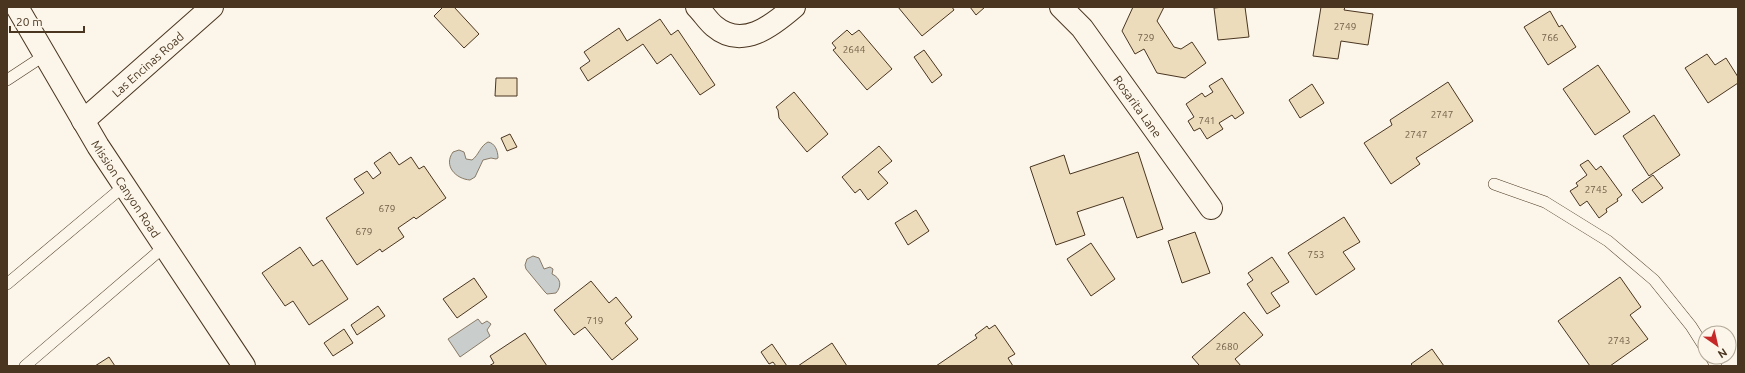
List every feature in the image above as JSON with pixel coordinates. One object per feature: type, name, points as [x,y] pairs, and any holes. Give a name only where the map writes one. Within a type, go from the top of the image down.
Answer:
[{"type":"street","name":"Mission Canyon Road","points":[[17,7],[83,121],[124,186],[244,366]]},
{"type":"street","name":"Las Encinas Road","points":[[83,121],[212,7]]},
{"type":"street","points":[[698,7],[714,26],[726,32],[738,35],[751,35],[762,31],[774,24],[794,7]]},
{"type":"street","name":"Rosarita Lane","points":[[1061,7],[1082,28],[1211,208]]},
{"type":"lane","points":[[7,80],[45,55]]},
{"type":"lane","points":[[1494,184],[1545,202],[1608,241],[1654,280],[1697,335]]},
{"type":"lane","points":[[7,284],[124,186]]},
{"type":"lane","points":[[25,366],[164,246]]},
{"type":"shaded area","points":[[488,142],[493,144],[496,148],[498,158],[483,160],[475,177],[470,180],[465,179],[452,171],[449,162],[453,152],[459,150],[464,152],[466,159],[472,160]]},
{"type":"shaded area","points":[[533,256],[539,258],[544,269],[550,267],[553,269],[552,274],[560,282],[556,293],[547,294],[526,269],[525,265],[527,259]]},
{"type":"shaded area","points":[[478,319],[482,324],[487,321],[491,324],[487,330],[490,336],[460,357],[448,339]]},
{"type":"building","points":[[443,7],[454,7],[479,34],[464,48],[434,16]]},
{"type":"building","points":[[898,7],[952,7],[954,10],[922,36]]},
{"type":"building","points":[[970,7],[985,7],[976,15]]},
{"type":"building","points":[[1133,7],[1164,7],[1157,21],[1174,47],[1181,49],[1192,42],[1206,63],[1185,78],[1157,73],[1144,49],[1135,54],[1122,31]]},
{"type":"building","points":[[1245,7],[1249,37],[1218,40],[1214,8]]},
{"type":"building","points":[[1321,7],[1345,7],[1344,10],[1373,14],[1368,45],[1341,41],[1338,59],[1313,56]]},
{"type":"building","points":[[1550,11],[1559,27],[1562,25],[1576,47],[1548,65],[1524,27]]},
{"type":"building","points":[[660,19],[671,35],[678,30],[715,85],[700,95],[671,54],[657,64],[643,44],[588,81],[580,68],[590,61],[584,52],[619,28],[627,41]]},
{"type":"building","points":[[847,30],[852,35],[859,30],[892,69],[867,90],[833,50],[836,48],[832,43]]},
{"type":"building","points":[[924,50],[942,75],[932,83],[914,57]]},
{"type":"building","points":[[1707,54],[1715,65],[1726,58],[1738,77],[1738,83],[1708,103],[1685,68]]},
{"type":"building","points":[[1598,65],[1630,112],[1595,135],[1563,89]]},
{"type":"building","points":[[496,78],[517,78],[517,96],[495,96]]},
{"type":"building","points":[[1222,78],[1244,113],[1235,119],[1232,115],[1219,123],[1223,129],[1207,139],[1200,128],[1194,131],[1188,121],[1194,117],[1186,104],[1202,93],[1205,97],[1213,92],[1209,86]]},
{"type":"building","points":[[1448,82],[1473,121],[1416,158],[1420,164],[1391,184],[1364,143],[1392,125],[1390,120]]},
{"type":"building","points":[[1312,84],[1324,103],[1300,118],[1289,100]]},
{"type":"building","points":[[794,92],[828,134],[807,152],[779,118],[776,107]]},
{"type":"building","points":[[1654,115],[1680,155],[1649,176],[1623,136]]},
{"type":"building","points":[[510,134],[517,147],[507,151],[501,138]]},
{"type":"building","points":[[879,146],[892,161],[878,172],[888,183],[868,200],[860,189],[855,193],[842,177]]},
{"type":"building","points":[[390,152],[399,165],[411,157],[419,169],[424,166],[446,198],[416,219],[414,217],[398,228],[404,237],[382,252],[380,249],[357,265],[326,218],[364,193],[354,179],[367,171],[373,179],[381,173],[374,163]]},
{"type":"building","points":[[1138,152],[1163,229],[1137,238],[1123,197],[1077,212],[1085,235],[1056,245],[1030,167],[1064,155],[1070,174]]},
{"type":"building","points":[[1588,160],[1596,170],[1601,166],[1622,195],[1617,199],[1618,201],[1606,209],[1607,212],[1599,218],[1587,201],[1580,206],[1570,191],[1578,186],[1576,183],[1587,175],[1580,165]]},
{"type":"building","points":[[1653,175],[1663,188],[1642,203],[1632,190]]},
{"type":"building","points":[[916,210],[929,231],[908,245],[895,223]]},
{"type":"building","points":[[1344,217],[1360,242],[1343,252],[1355,269],[1316,295],[1288,253]]},
{"type":"building","points":[[1195,232],[1210,273],[1182,283],[1168,241]]},
{"type":"building","points":[[1091,243],[1115,279],[1091,296],[1067,259]]},
{"type":"building","points":[[300,247],[313,266],[322,260],[348,299],[309,325],[293,301],[285,306],[262,273]]},
{"type":"building","points":[[1272,257],[1289,282],[1271,293],[1280,306],[1267,314],[1247,284],[1253,280],[1248,273]]},
{"type":"building","points":[[1620,277],[1641,307],[1630,315],[1648,339],[1610,366],[1590,366],[1558,321]]},
{"type":"building","points":[[474,278],[487,297],[457,318],[443,299]]},
{"type":"building","points":[[591,281],[609,303],[616,297],[632,317],[625,323],[638,339],[612,360],[585,327],[574,335],[554,310]]},
{"type":"building","points":[[378,306],[385,316],[357,335],[351,325]]},
{"type":"building","points":[[1244,312],[1263,335],[1235,359],[1241,366],[1197,366],[1199,365],[1192,357]]},
{"type":"building","points":[[995,325],[1015,354],[1008,358],[1013,366],[936,366],[977,338],[975,335],[987,326],[989,329]]},
{"type":"building","points":[[344,329],[353,343],[333,356],[324,343]]},
{"type":"building","points":[[525,333],[547,366],[489,366],[494,363],[490,356]]},
{"type":"building","points":[[832,343],[847,366],[798,366]]},
{"type":"building","points":[[772,344],[787,366],[776,366],[773,362],[769,364],[761,352]]},
{"type":"building","points":[[1432,349],[1444,366],[1413,366],[1411,364]]},
{"type":"building","points":[[109,357],[115,366],[95,366]]}]
